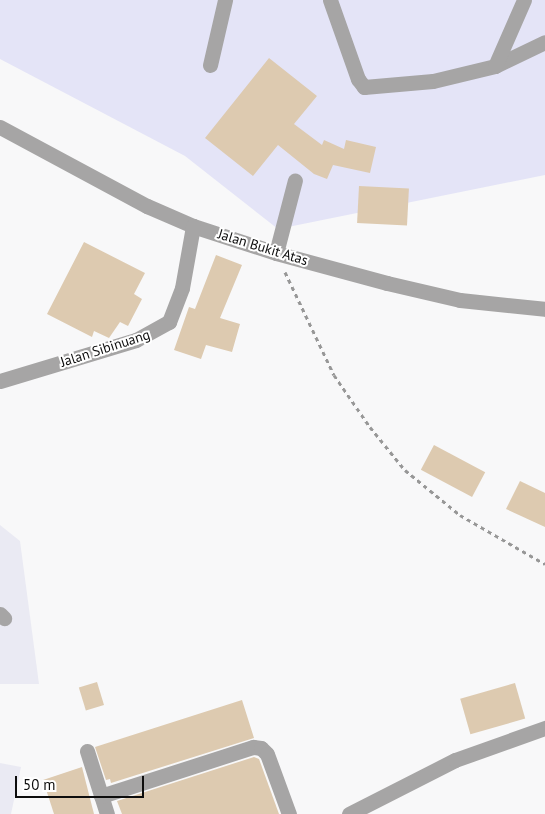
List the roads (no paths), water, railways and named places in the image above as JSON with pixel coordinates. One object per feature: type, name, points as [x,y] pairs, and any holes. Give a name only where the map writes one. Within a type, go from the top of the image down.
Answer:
[{"type":"street","points":[[210,64],[225,0]]},
{"type":"street","points":[[330,0],[358,79],[364,86],[433,81],[495,66],[545,42]]},
{"type":"street","points":[[495,66],[524,0]]},
{"type":"street","name":"Jalan Bukit Atas","points":[[0,127],[138,201],[193,226],[276,253],[460,300],[545,309]]},
{"type":"street","points":[[276,253],[295,180]]},
{"type":"street","name":"Jalan Sibinuang","points":[[0,381],[136,340],[169,322],[182,288],[193,226]]},
{"type":"street","points":[[349,814],[455,760],[545,728]]},
{"type":"street","points":[[101,796],[253,747],[261,748],[267,754],[289,814]]},
{"type":"street","points":[[88,751],[107,814]]}]
